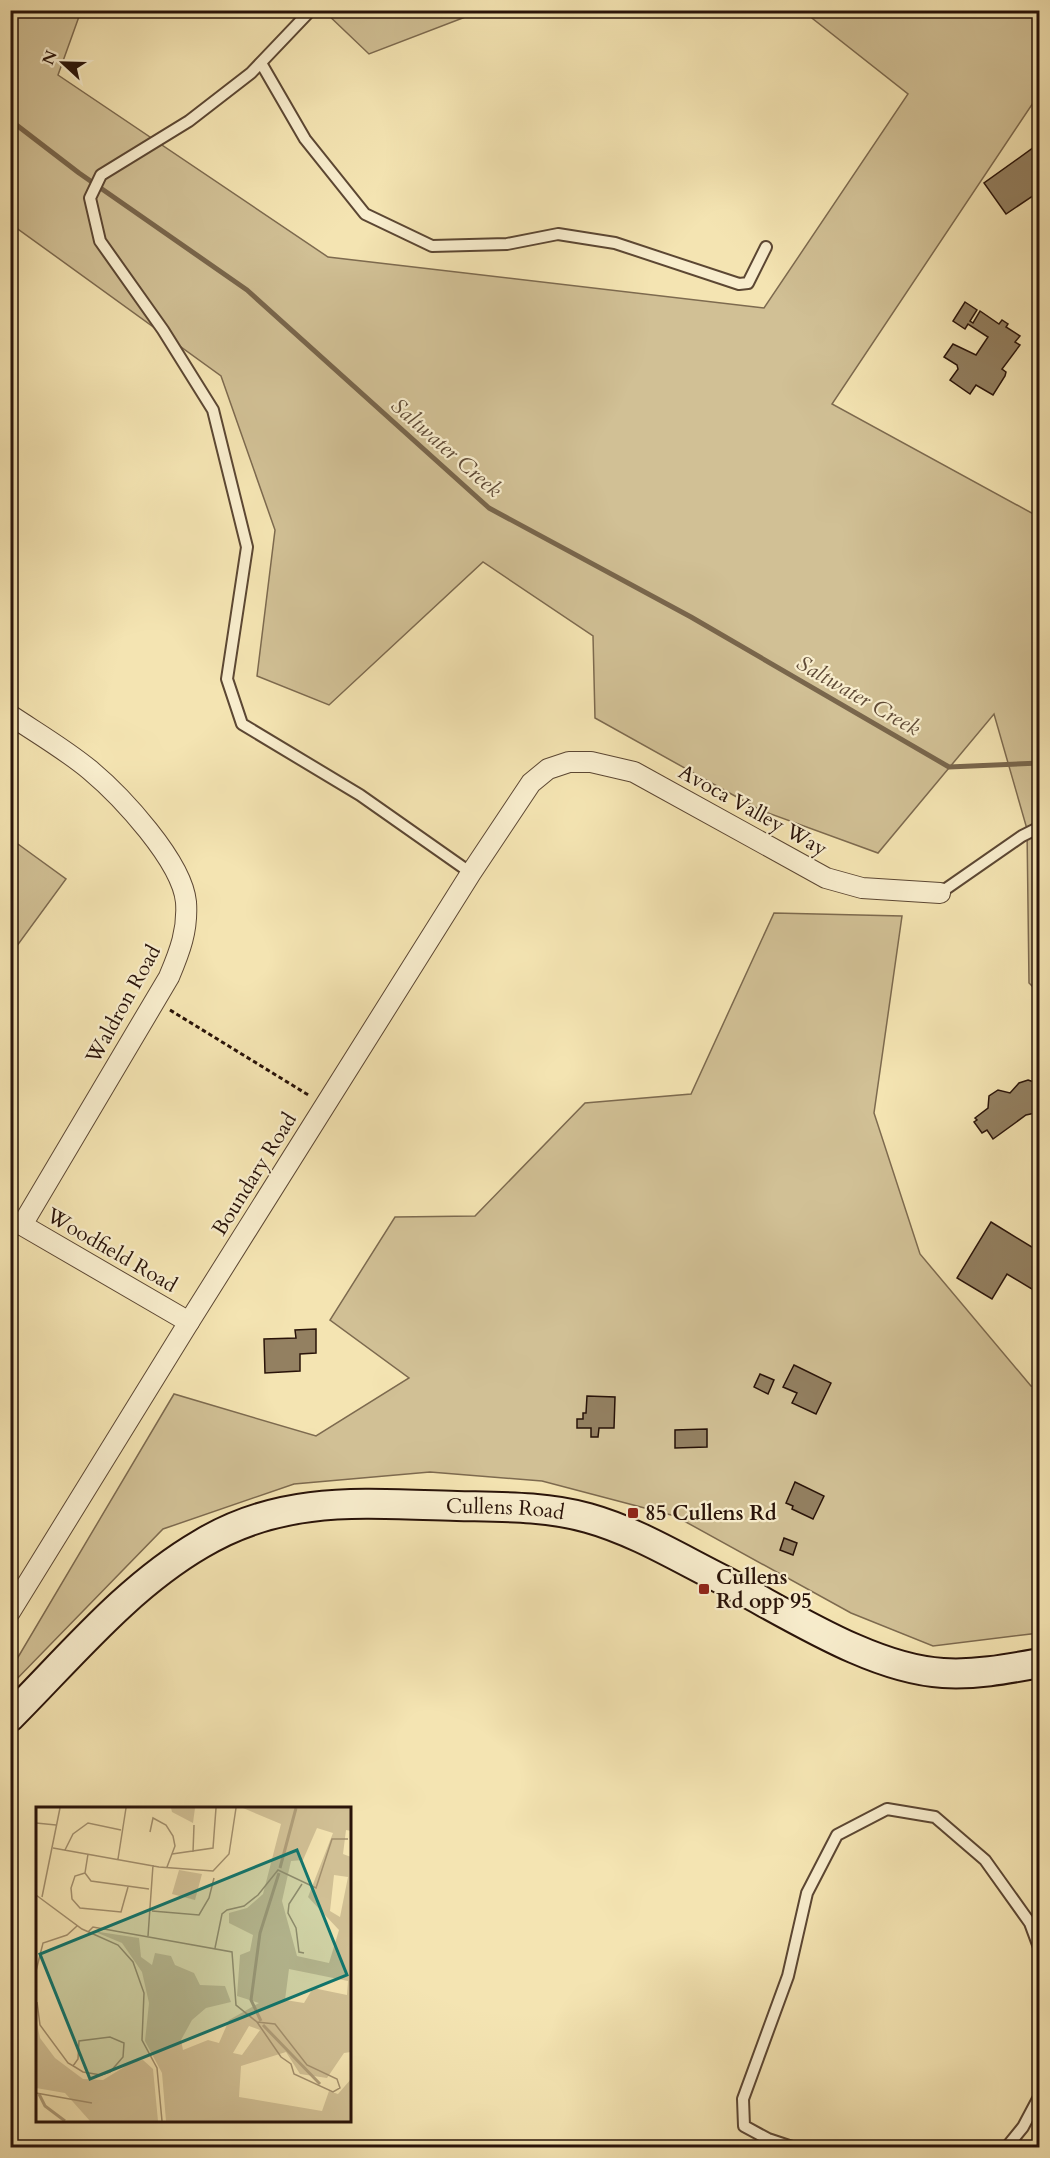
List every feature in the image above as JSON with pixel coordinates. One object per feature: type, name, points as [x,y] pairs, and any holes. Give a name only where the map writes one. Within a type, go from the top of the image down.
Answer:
[{"type":"main road","name":"Cullens Road","points":[[10,1717],[126,1601],[169,1564],[202,1543],[237,1526],[282,1511],[329,1503],[532,1508],[588,1518],[642,1539],[806,1624],[898,1665],[957,1674],[993,1672],[1040,1663]]},
{"type":"street","name":"Waldron Road","points":[[10,715],[90,770],[133,814],[168,856],[186,900],[185,940],[154,1001],[16,1223]]},
{"type":"street","name":"Avoca Valley Way","points":[[548,769],[569,762],[591,762],[634,772],[826,878],[862,888],[940,892]]},
{"type":"street","name":"Boundary Road","points":[[10,1612],[471,873],[531,783],[548,769]]},
{"type":"street","name":"Woodfield Road","points":[[16,1223],[189,1322]]},
{"type":"lane","points":[[311,10],[261,63],[189,122],[101,175],[90,198],[100,241],[163,330],[213,410],[247,547],[227,679],[242,724],[360,795],[471,873]]},
{"type":"lane","points":[[261,63],[305,139],[365,214],[432,246],[507,244],[558,234],[615,243],[740,284],[748,283],[766,247]]},
{"type":"lane","points":[[940,892],[1022,836],[1040,827]]},
{"type":"lane","points":[[795,2148],[768,2139],[744,2126],[743,2099],[788,1976],[807,1893],[837,1835],[887,1809],[935,1817],[985,1860],[1030,1923],[1040,1950]]},
{"type":"lane","points":[[1006,2148],[1023,2127],[1040,2095]]},
{"type":"path","points":[[154,1001],[310,1096]]},
{"type":"shaded area","points":[[11,11],[81,11],[58,75],[328,257],[764,308],[908,94],[803,11],[1039,11],[1039,94],[832,404],[1039,517],[1039,993],[1029,983],[1027,829],[994,714],[878,853],[760,810],[595,718],[593,636],[483,562],[329,705],[257,676],[275,530],[221,376],[11,224]]},
{"type":"shaded area","points":[[324,11],[481,11],[369,54]]},
{"type":"shaded area","points":[[11,839],[66,879],[11,954]]},
{"type":"shaded area","points":[[774,913],[902,916],[874,1113],[920,1254],[1031,1386],[1039,1388],[1039,1633],[933,1646],[851,1613],[675,1516],[542,1481],[430,1472],[294,1484],[163,1529],[11,1685],[11,1669],[174,1394],[316,1436],[409,1378],[330,1320],[395,1217],[475,1216],[585,1103],[691,1094]]},
{"type":"building","points":[[1037,145],[1040,191],[1006,214],[984,183]]},
{"type":"building","points":[[965,302],[977,310],[970,321],[973,323],[980,311],[999,324],[1002,320],[1008,324],[1006,327],[1020,336],[1015,342],[1020,345],[1002,369],[1006,372],[1005,376],[993,395],[976,385],[970,394],[950,380],[958,369],[957,365],[944,357],[953,344],[976,355],[988,337],[968,324],[965,329],[953,321]]},
{"type":"building","points":[[1028,1080],[1040,1084],[1040,1112],[1026,1115],[993,1139],[987,1130],[982,1133],[974,1122],[977,1120],[975,1118],[988,1108],[989,1096],[998,1090],[1010,1093],[1019,1083]]},
{"type":"building","points":[[991,1222],[1040,1252],[1040,1294],[1007,1274],[992,1299],[957,1278]]},
{"type":"building","points":[[316,1329],[316,1353],[300,1354],[300,1371],[265,1373],[264,1339],[296,1338],[295,1330]]},
{"type":"building","points":[[794,1365],[831,1383],[816,1414],[792,1403],[797,1393],[783,1387]]},
{"type":"building","points":[[760,1374],[774,1380],[768,1394],[754,1387]]},
{"type":"building","points":[[587,1396],[615,1397],[614,1428],[599,1428],[598,1437],[591,1437],[591,1428],[577,1428],[577,1419],[583,1419],[583,1413],[586,1413]]},
{"type":"building","points":[[707,1429],[707,1447],[675,1448],[675,1430]]},
{"type":"building","points":[[795,1482],[824,1496],[813,1519],[792,1509],[793,1506],[786,1503]]},
{"type":"building","points":[[784,1538],[797,1543],[793,1555],[780,1550]]},
{"type":"waterway","name":"Saltwater Creek","points":[[10,120],[79,173],[247,290],[489,508],[691,617],[949,767],[1040,763]]},
{"type":"place","name":"85 Cullens Rd","points":[[633,1513]]},
{"type":"place","name":"Cullens Rd opp 95","points":[[704,1589]]}]
